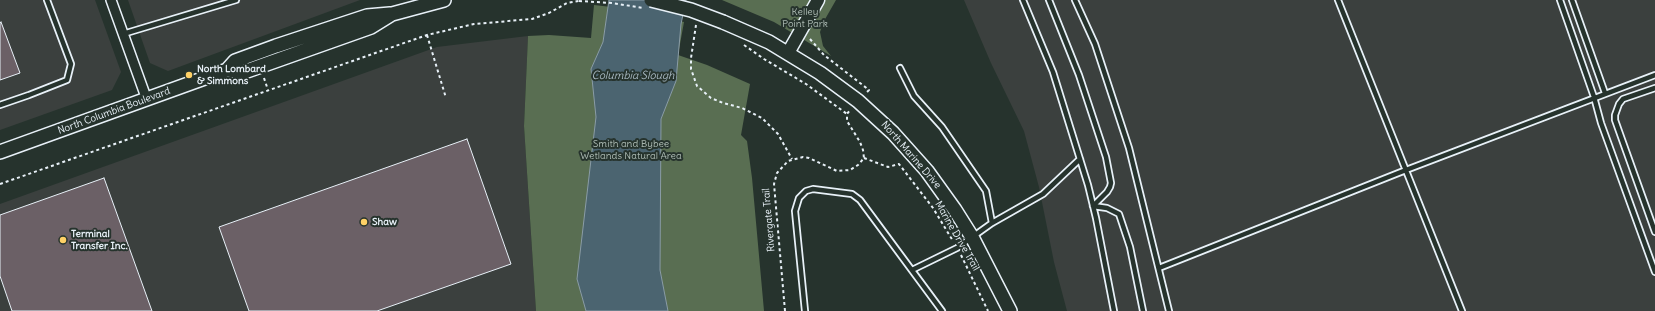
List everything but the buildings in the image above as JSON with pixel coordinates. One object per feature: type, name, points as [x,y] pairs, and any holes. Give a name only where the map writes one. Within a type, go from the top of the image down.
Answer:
[{"type":"main road","name":"North Columbia Boulevard","points":[[0,152],[147,100],[227,70],[235,61],[339,25],[367,16],[392,14],[444,0]]},
{"type":"main road","points":[[651,0],[692,10],[723,22],[788,53]]},
{"type":"main road","name":"North Marine Drive","points":[[788,53],[858,100],[893,133],[938,186],[956,210],[972,237],[1010,311]]},
{"type":"street","points":[[111,0],[147,100]]},
{"type":"street","points":[[788,53],[818,0]]},
{"type":"lane","points":[[0,105],[67,80],[71,64],[47,0]]},
{"type":"lane","points":[[123,34],[236,0]]},
{"type":"lane","points":[[1023,0],[1053,72],[1080,159],[1093,206],[1114,311]]},
{"type":"lane","points":[[1048,0],[1079,75],[1106,157],[1111,183],[1110,187],[1093,206]]},
{"type":"lane","points":[[1075,0],[1095,44],[1129,148],[1169,311]]},
{"type":"lane","points":[[1338,0],[1462,311]]},
{"type":"lane","points":[[1560,0],[1594,97],[1601,122],[1655,272]]},
{"type":"lane","points":[[1572,0],[1605,93]]},
{"type":"lane","points":[[900,68],[914,96],[942,127],[986,191],[992,223]]},
{"type":"lane","points":[[1159,268],[1406,170],[1655,75]]},
{"type":"lane","points":[[1655,88],[1623,100],[1619,104],[1615,115],[1615,120],[1655,232]]},
{"type":"lane","points":[[912,270],[957,248],[992,223],[1043,194],[1080,159]]},
{"type":"lane","points":[[805,311],[795,211],[799,198],[809,189],[852,194],[857,197],[942,311]]},
{"type":"lane","points":[[1093,206],[1107,208],[1119,214],[1130,247],[1143,311]]},
{"type":"path","points":[[0,184],[427,35],[474,24],[532,19],[549,14],[567,3],[578,1]]},
{"type":"path","points":[[697,24],[691,58],[691,69],[697,86],[711,98],[742,108],[762,118],[778,134],[792,159],[809,158],[830,169],[841,172],[850,170],[864,158],[860,142],[847,121],[848,114],[806,84],[764,59],[740,42]]},
{"type":"path","points":[[427,35],[446,98]]},
{"type":"path","name":"Marine Drive Trail","points":[[864,158],[888,167],[899,164],[933,208],[957,248],[988,311]]},
{"type":"path","name":"Rivergate Trail","points":[[785,311],[774,184],[777,173],[784,164],[792,159]]},
{"type":"shaded area","points":[[0,0],[95,0],[121,72],[112,90],[0,130]]},
{"type":"shaded area","points":[[128,0],[360,0],[168,71],[150,63]]},
{"type":"shaded area","points":[[964,0],[1655,0],[1655,311],[1067,311],[1054,262],[1039,187],[1024,131],[991,63]]},
{"type":"shaded area","points":[[528,36],[524,126],[536,311],[0,311],[0,204],[437,47]]},
{"type":"green space","name":"Kelley Point Park","points":[[722,0],[836,0],[824,21],[820,32],[823,46],[831,56],[774,22]]},
{"type":"green space","name":"Smith and Bybee Wetlands Natural Area","points":[[594,5],[620,8],[684,22],[678,55],[707,65],[750,84],[741,135],[747,141],[752,178],[764,311],[536,311],[524,126],[528,36],[549,35],[591,38]]},
{"type":"water","name":"Columbia Slough","points":[[609,0],[686,0],[681,24],[676,81],[661,119],[660,270],[668,311],[586,311],[577,279],[596,117],[591,69],[603,42]]},
{"type":"place","name":"North Lombard & Simmons","points":[[189,75]]},
{"type":"place","name":"Shaw","points":[[364,222]]},
{"type":"place","name":"Terminal Transfer Inc.","points":[[63,240]]}]
